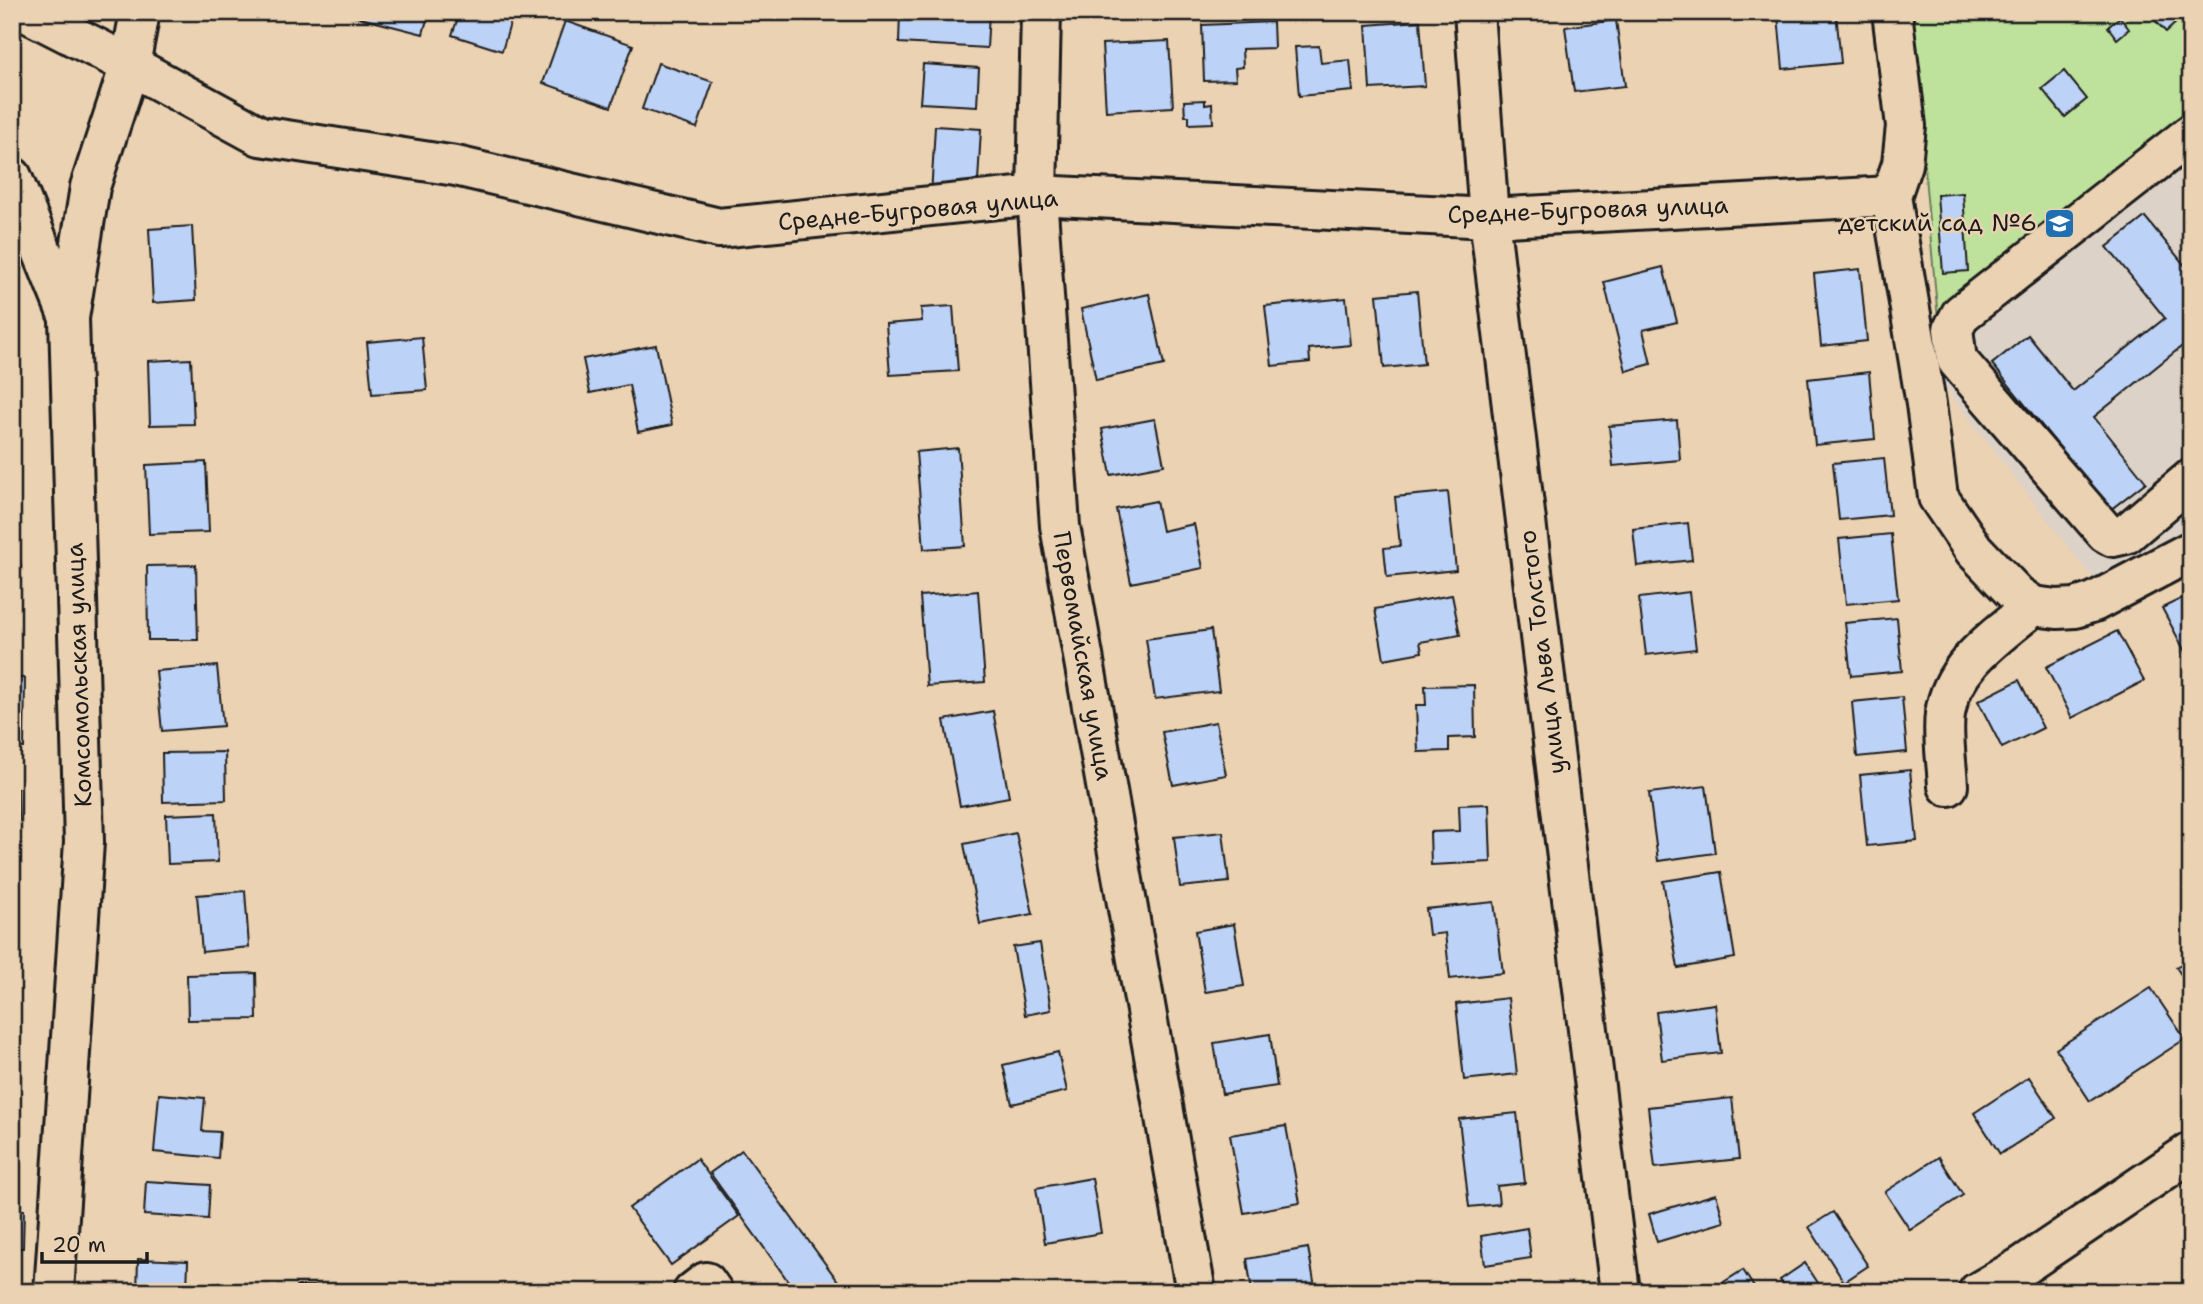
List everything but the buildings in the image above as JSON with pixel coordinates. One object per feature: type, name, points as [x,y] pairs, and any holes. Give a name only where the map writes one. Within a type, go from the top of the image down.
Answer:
[{"type":"street","name":"Средне-Бугровая улица","points":[[26,12],[260,136],[456,166],[719,228],[1037,195],[1489,218],[1891,196]]},
{"type":"street","name":"Комсомольская улица","points":[[54,1292],[84,842],[69,318],[90,187],[130,65],[140,12]]},
{"type":"street","name":"Первомайская улица","points":[[1041,12],[1037,195],[1060,526],[1196,1292]]},
{"type":"street","name":"улица Льва Толстого","points":[[1474,12],[1489,218],[1620,1292]]},
{"type":"street","points":[[1892,12],[1906,126],[1902,164],[1891,196],[1926,404],[1938,497],[1974,550],[2009,588],[2033,606],[2075,608],[2094,602],[2191,551]]},
{"type":"street","points":[[2191,134],[1961,314],[1953,329],[1957,360],[2106,533],[2113,537],[2126,534],[2191,479]]},
{"type":"street","points":[[12,177],[69,318]]},
{"type":"street","points":[[1948,786],[1945,714],[1955,682],[1966,664],[2033,606]]},
{"type":"street","points":[[1978,1292],[2021,1267],[2191,1152]]},
{"type":"street","points":[[693,1292],[706,1282],[713,1292]]},
{"type":"shaded area","name":"детский сад №6","points":[[2191,12],[2191,525],[2094,580],[1944,386],[1919,126]]},
{"type":"green space","points":[[1910,12],[2191,12],[2191,118],[1938,319]]},
{"type":"place","name":"детский сад №6","points":[[2060,223]]}]
